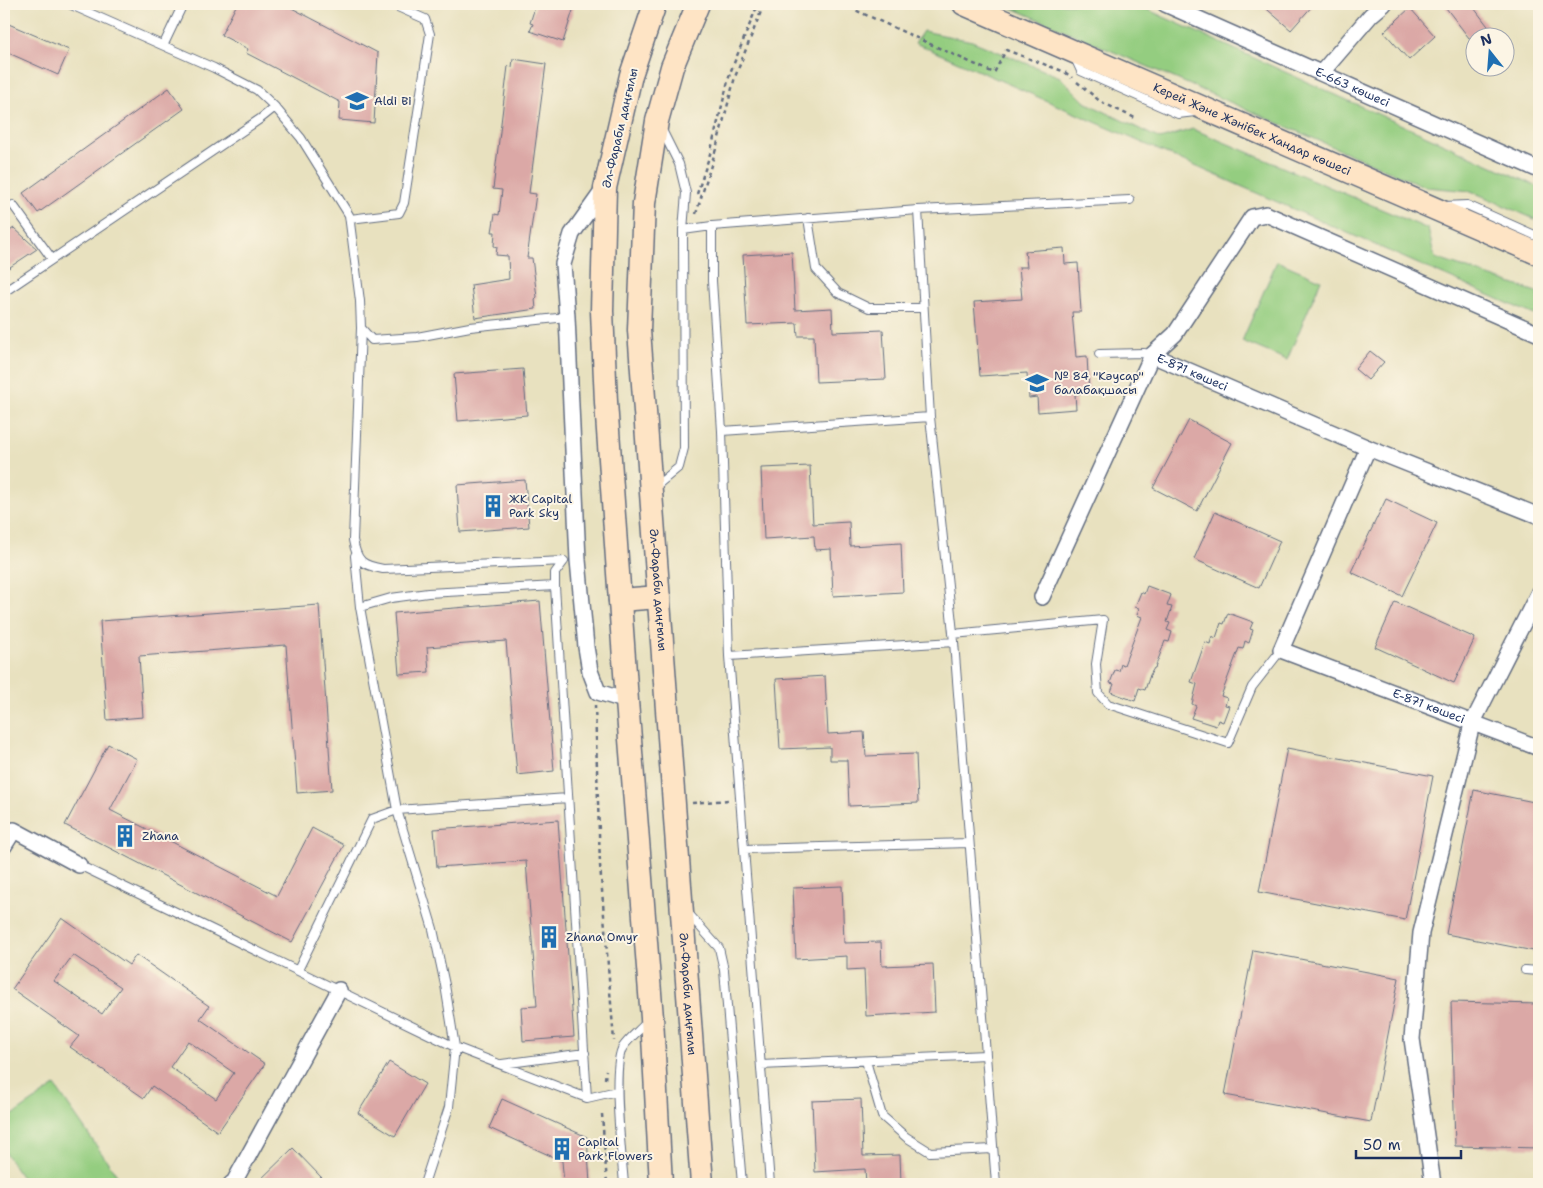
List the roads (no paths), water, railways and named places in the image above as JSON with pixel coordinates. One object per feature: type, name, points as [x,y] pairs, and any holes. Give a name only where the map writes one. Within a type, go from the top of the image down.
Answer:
[{"type":"main road","name":"Әл-Фараби даңғылы","points":[[698,4],[672,66],[657,121],[644,202],[639,330],[702,1184]]},
{"type":"main road","points":[[689,26],[713,4]]},
{"type":"main road","name":"Керей Және Жәнібек Хандар көшесі","points":[[964,4],[1539,254]]},
{"type":"main road","name":"Әл-Фараби даңғылы","points":[[651,8],[631,75],[605,188],[602,311],[606,412],[652,1018],[661,1184]]},
{"type":"main road","points":[[620,600],[660,597]]},
{"type":"street","name":"Е-663 көшесі","points":[[1165,4],[1322,72],[1539,170]]},
{"type":"street","points":[[1322,72],[1371,15],[1384,4]]},
{"type":"street","points":[[605,188],[572,234],[563,264],[567,317],[571,560],[590,671],[598,692],[627,701]]},
{"type":"street","points":[[1152,355],[1175,334],[1252,217],[1266,214],[1539,334]]},
{"type":"street","name":"Е-871 көшесі","points":[[1042,597],[1152,355],[1368,448],[1539,516]]},
{"type":"street","points":[[1281,650],[1368,448]]},
{"type":"street","name":"Е-871 көшесі","points":[[1472,724],[1539,592]]},
{"type":"street","name":"Е-871 көшесі","points":[[1281,650],[1539,748]]},
{"type":"street","points":[[1433,1184],[1412,1039],[1421,933],[1472,724]]},
{"type":"street","points":[[4,846],[14,830],[79,865]]},
{"type":"street","points":[[231,1184],[234,1182],[267,1123],[339,990]]},
{"type":"lane","points":[[69,4],[164,44],[257,90],[275,107],[301,138],[349,215],[362,328],[352,540],[356,556],[360,607],[397,810],[433,929],[445,985],[455,1047],[449,1107],[424,1184]]},
{"type":"lane","points":[[164,44],[183,4]]},
{"type":"lane","points":[[350,219],[399,213],[404,203],[430,34],[425,19],[391,4]]},
{"type":"lane","points":[[4,292],[275,107]]},
{"type":"lane","points":[[652,490],[679,467],[684,448],[686,192],[679,164],[657,121]]},
{"type":"lane","points":[[686,230],[712,226],[918,210],[1130,200]]},
{"type":"lane","points":[[13,205],[52,259]]},
{"type":"lane","points":[[1430,207],[1467,205],[1539,237]]},
{"type":"lane","points":[[918,210],[930,416],[953,638],[996,1184]]},
{"type":"lane","points":[[808,218],[816,269],[838,293],[869,308],[924,308]]},
{"type":"lane","points":[[712,226],[712,281],[722,431],[730,656],[770,1184]]},
{"type":"lane","points":[[362,328],[372,340],[388,340],[470,327],[567,317]]},
{"type":"lane","points":[[1099,354],[1144,353],[1152,355]]},
{"type":"lane","points":[[722,431],[930,416]]},
{"type":"lane","points":[[356,556],[366,566],[383,569],[571,560]]},
{"type":"lane","points":[[571,560],[555,573],[555,586],[588,1098]]},
{"type":"lane","points":[[360,607],[391,598],[428,593],[555,586]]},
{"type":"lane","points":[[730,656],[953,638],[1103,620],[1096,664],[1098,693],[1108,704],[1228,743],[1252,687],[1281,650]]},
{"type":"lane","points":[[298,970],[372,820],[397,810],[568,798]]},
{"type":"lane","points":[[744,849],[969,843]]},
{"type":"lane","points":[[79,865],[455,1047],[588,1098],[617,1091]]},
{"type":"lane","points":[[682,907],[719,948],[724,970],[742,1184]]},
{"type":"lane","points":[[1525,970],[1539,971]]},
{"type":"lane","points":[[624,1184],[617,1091],[619,1056],[623,1047],[652,1018]]},
{"type":"lane","points":[[501,1064],[585,1053]]},
{"type":"lane","points":[[761,1065],[986,1055]]},
{"type":"lane","points":[[866,1060],[882,1116],[906,1137],[930,1152],[993,1149]]},
{"type":"place","name":"Aldi Bi","points":[[357,101]]},
{"type":"place","name":"№ 84 \"Кәусар\" балабақшасы","points":[[1037,383]]},
{"type":"place","name":"ЖК Capital Park Sky","points":[[493,506]]},
{"type":"place","name":"Zhana","points":[[125,836]]},
{"type":"place","name":"Zhana Omyr","points":[[549,937]]},
{"type":"place","name":"Capital Park Flowers","points":[[562,1149]]}]
